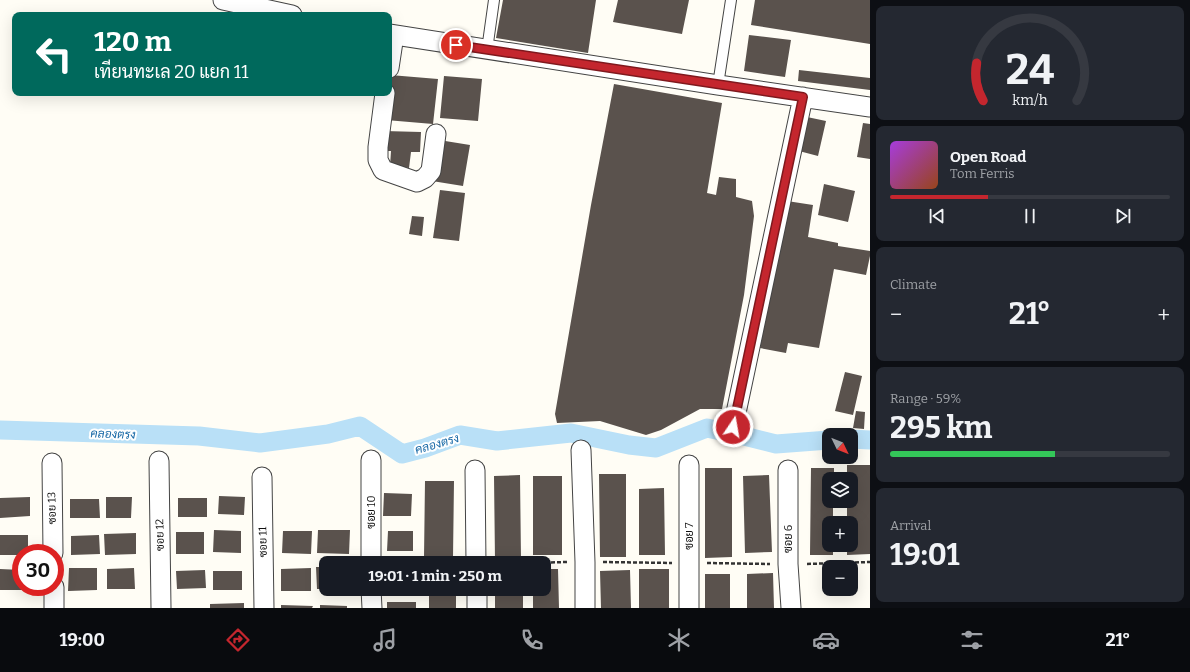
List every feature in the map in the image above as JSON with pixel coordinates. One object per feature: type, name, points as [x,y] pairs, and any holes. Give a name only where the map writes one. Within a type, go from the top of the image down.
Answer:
[{"type":"street","points":[[223,0],[278,12]]},
{"type":"street","points":[[392,35],[870,107]]},
{"type":"street","points":[[385,96],[378,147],[378,160],[384,170],[417,182],[425,178],[430,171],[436,134]]},
{"type":"street","points":[[733,427],[803,97]]},
{"type":"street","points":[[581,450],[585,608]]},
{"type":"street","name":"ซอย 10","points":[[371,460],[371,556]]},
{"type":"street","name":"ซอย 12","points":[[159,461],[161,608]]},
{"type":"street","name":"ซอย 13","points":[[52,462],[53,544]]},
{"type":"street","name":"ซอย 7","points":[[689,464],[689,608]]},
{"type":"street","points":[[475,470],[476,556]]},
{"type":"street","name":"ซอย 6","points":[[788,470],[788,564],[791,608]]},
{"type":"street","name":"ซอย 11","points":[[262,477],[264,608]]},
{"type":"street","points":[[54,596],[54,608]]},
{"type":"street","points":[[371,596],[372,608]]},
{"type":"street","points":[[477,596],[477,608]]},
{"type":"lane","points":[[487,50],[494,0]]},
{"type":"lane","points":[[718,85],[731,0]]},
{"type":"building","points":[[503,0],[596,0],[588,53],[496,38]]},
{"type":"building","points":[[618,0],[689,0],[682,34],[613,22]]},
{"type":"building","points":[[755,0],[870,0],[870,44],[751,25]]},
{"type":"building","points":[[749,35],[791,40],[785,77],[744,71]]},
{"type":"building","points":[[799,70],[870,78],[870,90],[798,81]]},
{"type":"building","points":[[392,75],[438,79],[433,124],[386,120],[388,96],[392,96]]},
{"type":"building","points":[[444,76],[482,79],[478,121],[440,118]]},
{"type":"building","points":[[614,84],[722,103],[707,193],[716,195],[719,177],[736,179],[736,197],[752,201],[754,216],[744,295],[722,409],[700,409],[661,430],[646,435],[600,421],[557,423],[555,414],[591,205]]},
{"type":"building","points":[[807,117],[826,121],[818,156],[799,151]]},
{"type":"building","points":[[863,123],[870,124],[870,159],[857,157]]},
{"type":"building","points":[[384,131],[421,132],[420,152],[411,152],[409,168],[390,166],[391,151],[383,151]]},
{"type":"building","points":[[439,140],[470,145],[463,186],[432,181]]},
{"type":"building","points":[[824,184],[855,191],[848,222],[818,215]]},
{"type":"building","points":[[440,190],[465,193],[459,241],[433,238]]},
{"type":"building","points":[[787,201],[813,205],[808,237],[838,243],[838,246],[870,251],[870,256],[866,275],[834,269],[819,348],[788,343],[786,353],[760,348]]},
{"type":"building","points":[[412,216],[424,217],[422,236],[409,234]]},
{"type":"building","points":[[845,372],[862,376],[853,415],[835,411]]},
{"type":"building","points":[[856,411],[865,412],[864,429],[853,428]]},
{"type":"building","points":[[847,465],[870,465],[870,554],[847,555],[847,552],[858,552],[858,516],[847,516],[847,508],[858,508],[858,472],[847,472]]},
{"type":"building","points":[[705,468],[732,468],[732,557],[705,558]]},
{"type":"building","points":[[811,468],[834,468],[834,472],[822,472],[822,508],[833,508],[833,516],[822,516],[822,552],[833,552],[833,555],[810,555]]},
{"type":"building","points":[[599,474],[626,474],[626,557],[600,557]]},
{"type":"building","points":[[520,475],[521,556],[495,556],[494,476]]},
{"type":"building","points":[[769,475],[772,552],[745,553],[743,476]]},
{"type":"building","points":[[533,476],[562,476],[562,555],[533,555]]},
{"type":"building","points":[[425,481],[454,481],[453,556],[424,556]]},
{"type":"building","points":[[664,488],[665,555],[639,555],[639,489]]},
{"type":"building","points":[[384,493],[412,494],[411,516],[383,516]]},
{"type":"building","points":[[219,496],[245,497],[244,515],[218,514]]},
{"type":"building","points":[[30,497],[30,516],[0,518],[0,498]]},
{"type":"building","points":[[106,497],[132,497],[131,518],[106,518]]},
{"type":"building","points":[[178,498],[207,498],[207,517],[178,517]]},
{"type":"building","points":[[70,499],[99,499],[100,518],[70,518]]},
{"type":"building","points":[[214,530],[241,531],[241,553],[213,552]]},
{"type":"building","points":[[318,530],[350,530],[349,554],[317,553]]},
{"type":"building","points":[[283,531],[312,531],[311,554],[282,553]]},
{"type":"building","points":[[388,531],[413,531],[413,551],[387,551]]},
{"type":"building","points":[[176,532],[204,532],[204,554],[176,554]]},
{"type":"building","points":[[136,533],[136,554],[105,555],[104,534]]},
{"type":"building","points":[[0,535],[28,535],[28,544],[12,544],[12,555],[0,555]]},
{"type":"building","points":[[99,535],[100,554],[71,555],[71,536]]},
{"type":"building","points":[[316,567],[319,567],[319,589],[317,589]]},
{"type":"building","points":[[69,568],[97,568],[97,590],[68,591]]},
{"type":"building","points":[[134,568],[135,589],[107,589],[107,569]]},
{"type":"building","points":[[311,568],[311,591],[281,591],[281,569]]},
{"type":"building","points":[[0,569],[12,570],[12,590],[0,590]]},
{"type":"building","points":[[551,569],[558,569],[559,608],[533,608],[533,596],[551,596]]},
{"type":"building","points":[[639,569],[669,569],[669,608],[639,608]]},
{"type":"building","points":[[205,570],[206,588],[177,589],[176,571]]},
{"type":"building","points":[[630,570],[631,608],[601,608],[600,571]]},
{"type":"building","points":[[213,571],[242,571],[242,590],[213,590]]},
{"type":"building","points":[[773,573],[774,608],[747,608],[747,574]]},
{"type":"building","points":[[705,574],[730,574],[730,608],[705,608]]},
{"type":"building","points":[[429,596],[456,596],[456,608],[429,608]]},
{"type":"building","points":[[495,596],[523,596],[523,608],[495,608]]},
{"type":"building","points":[[387,602],[416,602],[416,608],[387,608]]},
{"type":"building","points":[[244,603],[244,608],[210,608],[210,604]]},
{"type":"building","points":[[281,605],[313,606],[312,608],[281,608]]},
{"type":"building","points":[[320,605],[347,606],[347,608],[320,608]]},
{"type":"waterway","name":"คลองตรง","points":[[0,430],[199,436],[260,443],[328,434],[360,426],[402,454],[425,448],[460,435],[497,441],[571,433],[629,445],[656,448],[707,428],[776,444],[822,441]]},
{"type":"waterway","name":"คลองตรง","points":[[858,439],[870,440]]},
{"type":"route","points":[[456,45],[803,97],[733,427]]}]
